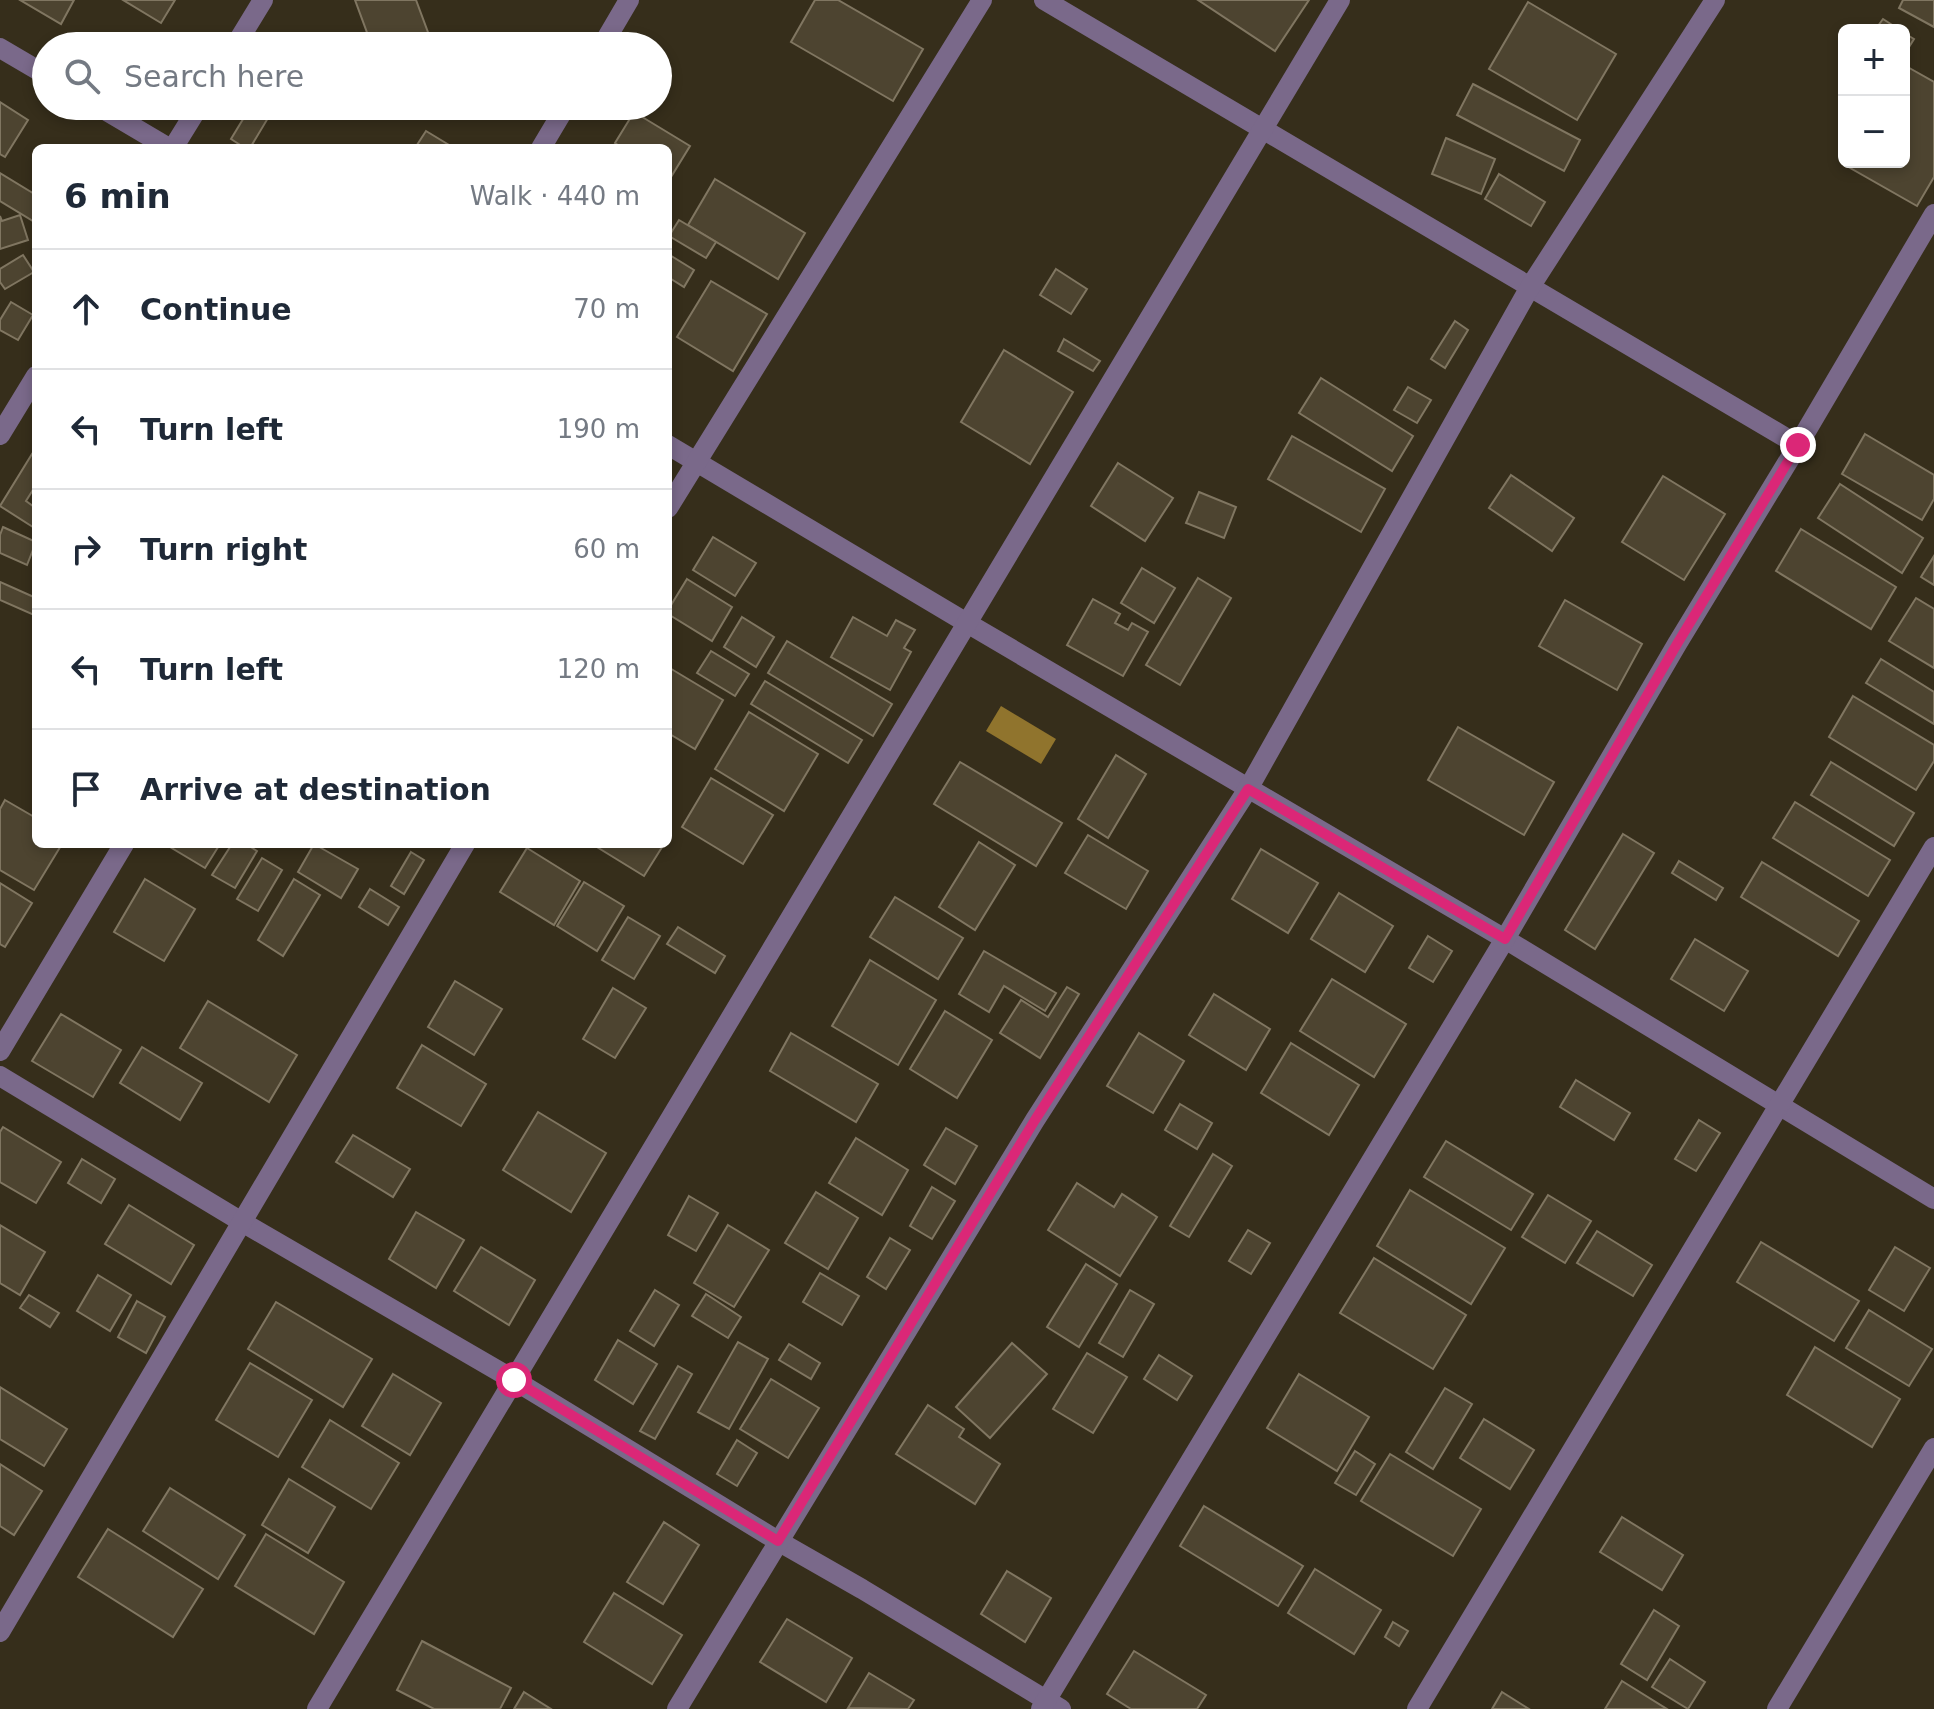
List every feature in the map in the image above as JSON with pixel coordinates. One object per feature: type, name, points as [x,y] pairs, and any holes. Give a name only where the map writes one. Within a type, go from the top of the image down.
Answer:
[{"type":"street","points":[[244,32],[263,0]]},
{"type":"street","points":[[610,32],[629,0]]},
{"type":"street","points":[[672,501],[982,0]]},
{"type":"street","points":[[1044,0],[1798,445]]},
{"type":"street","points":[[317,1709],[1340,0]]},
{"type":"street","points":[[677,1709],[1035,1120],[1248,789],[1530,287],[1715,0]]},
{"type":"street","points":[[0,48],[32,67]]},
{"type":"street","points":[[122,120],[164,144]]},
{"type":"street","points":[[174,144],[190,120]]},
{"type":"street","points":[[543,144],[558,120]]},
{"type":"street","points":[[0,1076],[242,1222],[514,1380],[862,1589],[1049,1706],[1934,214]]},
{"type":"street","points":[[0,435],[32,383]]},
{"type":"street","points":[[672,447],[1505,939],[1934,1199]]},
{"type":"street","points":[[1417,1709],[1934,847]]},
{"type":"street","points":[[0,1051],[122,848]]},
{"type":"street","points":[[0,1632],[463,848]]},
{"type":"street","points":[[1777,1709],[1934,1448]]},
{"type":"shaded area","points":[[1001,706],[1056,739],[1041,764],[986,731]]},
{"type":"building","points":[[20,0],[74,0],[61,24]]},
{"type":"building","points":[[123,0],[175,0],[161,23]]},
{"type":"building","points":[[355,0],[416,0],[428,32],[367,32]]},
{"type":"building","points":[[815,0],[838,0],[923,49],[893,101],[791,42]]},
{"type":"building","points":[[1198,0],[1309,0],[1275,51]]},
{"type":"building","points":[[1903,0],[1934,0],[1934,27],[1899,8]]},
{"type":"building","points":[[1528,2],[1616,54],[1577,120],[1489,69]]},
{"type":"building","points":[[1910,68],[1934,82],[1934,177],[1917,206],[1850,168],[1910,168]]},
{"type":"building","points":[[1473,84],[1580,140],[1564,171],[1457,115]]},
{"type":"building","points":[[0,102],[28,120],[5,157],[0,154]]},
{"type":"building","points":[[243,120],[267,120],[252,144],[239,144],[231,139]]},
{"type":"building","points":[[629,120],[647,120],[690,146],[672,175],[672,144],[615,143]]},
{"type":"building","points":[[426,131],[447,144],[418,144]]},
{"type":"building","points":[[1446,138],[1495,159],[1481,194],[1432,174]]},
{"type":"building","points":[[0,173],[32,193],[32,220],[0,201]]},
{"type":"building","points":[[1499,174],[1545,202],[1531,226],[1485,199]]},
{"type":"building","points":[[715,179],[805,233],[778,279],[688,225]]},
{"type":"building","points":[[20,215],[28,240],[0,249],[0,216],[2,221]]},
{"type":"building","points":[[679,220],[716,242],[706,258],[672,238],[672,231]]},
{"type":"building","points":[[23,255],[32,273],[5,289],[0,282],[0,269]]},
{"type":"building","points":[[672,256],[694,270],[684,287],[672,280]]},
{"type":"building","points":[[1056,269],[1087,289],[1071,314],[1040,295]]},
{"type":"building","points":[[711,281],[767,314],[733,371],[677,337]]},
{"type":"building","points":[[11,302],[32,314],[18,340],[0,330],[0,320]]},
{"type":"building","points":[[1455,321],[1468,330],[1445,368],[1431,359]]},
{"type":"building","points":[[1064,339],[1100,361],[1093,371],[1058,351]]},
{"type":"building","points":[[1004,350],[1073,392],[1030,464],[961,422]]},
{"type":"building","points":[[1321,378],[1413,436],[1392,471],[1299,413]]},
{"type":"building","points":[[1408,387],[1431,400],[1417,423],[1394,410]]},
{"type":"building","points":[[1865,434],[1934,475],[1934,499],[1922,520],[1842,474]]},
{"type":"building","points":[[1292,436],[1385,489],[1361,532],[1268,479]]},
{"type":"building","points":[[32,454],[32,491],[26,501],[32,505],[32,526],[0,506]]},
{"type":"building","points":[[1118,463],[1173,498],[1145,541],[1091,506]]},
{"type":"building","points":[[1511,475],[1574,518],[1552,551],[1489,508]]},
{"type":"building","points":[[1663,476],[1725,514],[1684,580],[1622,542]]},
{"type":"building","points":[[1840,484],[1923,538],[1902,573],[1818,518]]},
{"type":"building","points":[[1199,492],[1236,507],[1224,538],[1186,523]]},
{"type":"building","points":[[3,527],[32,540],[27,565],[0,553]]},
{"type":"building","points":[[1801,529],[1896,587],[1871,629],[1776,571]]},
{"type":"building","points":[[713,537],[756,563],[735,596],[693,570]]},
{"type":"building","points":[[1934,556],[1934,585],[1921,577]]},
{"type":"building","points":[[1142,568],[1175,588],[1154,623],[1121,603]]},
{"type":"building","points":[[1198,578],[1231,598],[1180,685],[1146,665]]},
{"type":"building","points":[[687,579],[732,607],[712,641],[672,616],[672,603]]},
{"type":"building","points":[[0,582],[32,596],[32,614],[0,600]]},
{"type":"building","points":[[1916,598],[1934,609],[1934,668],[1889,641]]},
{"type":"building","points":[[1093,599],[1120,614],[1115,623],[1128,630],[1132,623],[1148,632],[1123,676],[1067,645]]},
{"type":"building","points":[[1565,600],[1642,644],[1617,690],[1539,646]]},
{"type":"building","points":[[742,617],[774,637],[756,667],[724,647]]},
{"type":"building","points":[[853,617],[887,636],[896,620],[915,630],[904,648],[911,652],[890,690],[831,657]]},
{"type":"building","points":[[787,641],[892,704],[873,736],[768,673]]},
{"type":"building","points":[[711,651],[749,674],[735,696],[697,673]]},
{"type":"building","points":[[1881,659],[1934,692],[1934,724],[1866,683]]},
{"type":"building","points":[[672,669],[723,700],[695,749],[672,735]]},
{"type":"building","points":[[765,681],[862,740],[848,763],[751,704]]},
{"type":"building","points":[[1853,696],[1934,745],[1934,761],[1916,790],[1829,737]]},
{"type":"building","points":[[749,712],[818,754],[784,811],[715,769]]},
{"type":"building","points":[[1458,727],[1554,782],[1524,835],[1428,780]]},
{"type":"building","points":[[1116,755],[1146,774],[1108,838],[1078,819]]},
{"type":"building","points":[[960,762],[1062,823],[1036,866],[934,804]]},
{"type":"building","points":[[1831,762],[1914,813],[1894,846],[1811,795]]},
{"type":"building","points":[[711,778],[773,815],[743,864],[682,827]]},
{"type":"building","points":[[5,800],[32,816],[32,848],[60,848],[34,890],[0,870],[0,809]]},
{"type":"building","points":[[1795,802],[1890,860],[1868,896],[1773,838]]},
{"type":"building","points":[[1623,834],[1654,853],[1595,949],[1565,930]]},
{"type":"building","points":[[1088,835],[1148,871],[1126,909],[1065,873]]},
{"type":"building","points":[[979,842],[1015,865],[975,930],[939,907]]},
{"type":"building","points":[[172,848],[218,848],[205,868]]},
{"type":"building","points":[[229,848],[252,848],[257,851],[235,888],[212,875]]},
{"type":"building","points":[[312,848],[321,848],[358,869],[341,898],[298,872]]},
{"type":"building","points":[[527,848],[580,881],[554,925],[500,892]]},
{"type":"building","points":[[598,848],[662,848],[644,876]]},
{"type":"building","points":[[1261,849],[1318,883],[1288,933],[1232,899]]},
{"type":"building","points":[[411,852],[424,860],[404,894],[391,886]]},
{"type":"building","points":[[262,858],[282,870],[258,911],[237,899]]},
{"type":"building","points":[[1679,861],[1723,888],[1716,900],[1672,873]]},
{"type":"building","points":[[1762,862],[1859,921],[1838,956],[1741,897]]},
{"type":"building","points":[[145,879],[195,909],[164,961],[114,932]]},
{"type":"building","points":[[294,879],[320,895],[283,956],[258,940]]},
{"type":"building","points":[[584,882],[624,906],[597,951],[557,926]]},
{"type":"building","points":[[0,883],[32,903],[5,947],[0,944]]},
{"type":"building","points":[[370,889],[399,907],[388,925],[359,907]]},
{"type":"building","points":[[1339,893],[1393,926],[1365,972],[1311,939]]},
{"type":"building","points":[[895,897],[963,938],[938,979],[870,937]]},
{"type":"building","points":[[628,917],[660,936],[634,979],[602,960]]},
{"type":"building","points":[[678,927],[725,956],[715,973],[667,944]]},
{"type":"building","points":[[1428,936],[1452,951],[1433,982],[1409,968]]},
{"type":"building","points":[[1695,939],[1748,971],[1724,1011],[1671,979]]},
{"type":"building","points":[[984,951],[1056,993],[1045,1011],[1004,986],[989,1012],[959,994]]},
{"type":"building","points":[[870,960],[936,1000],[898,1065],[832,1026]]},
{"type":"building","points":[[1332,979],[1406,1024],[1374,1077],[1300,1031]]},
{"type":"building","points":[[455,981],[502,1009],[474,1055],[428,1027]]},
{"type":"building","points":[[1067,987],[1079,994],[1040,1058],[1000,1033],[1021,1000],[1048,1017]]},
{"type":"building","points":[[613,988],[646,1008],[615,1058],[583,1039]]},
{"type":"building","points":[[1214,994],[1270,1029],[1246,1070],[1189,1035]]},
{"type":"building","points":[[208,1001],[297,1055],[269,1102],[180,1048]]},
{"type":"building","points":[[945,1011],[992,1040],[957,1098],[910,1069]]},
{"type":"building","points":[[61,1014],[121,1050],[93,1097],[32,1061]]},
{"type":"building","points":[[791,1033],[878,1084],[856,1122],[770,1071]]},
{"type":"building","points":[[1139,1033],[1184,1061],[1153,1113],[1107,1086]]},
{"type":"building","points":[[1291,1043],[1359,1085],[1329,1135],[1261,1093]]},
{"type":"building","points":[[422,1045],[486,1084],[461,1126],[397,1088]]},
{"type":"building","points":[[142,1047],[202,1083],[180,1120],[120,1083]]},
{"type":"building","points":[[1576,1080],[1630,1113],[1614,1140],[1560,1107]]},
{"type":"building","points":[[1180,1104],[1212,1123],[1197,1149],[1165,1130]]},
{"type":"building","points":[[538,1112],[606,1153],[571,1212],[503,1170]]},
{"type":"building","points":[[1699,1120],[1720,1133],[1696,1171],[1675,1159]]},
{"type":"building","points":[[3,1127],[61,1162],[36,1203],[0,1182],[0,1132]]},
{"type":"building","points":[[946,1128],[977,1146],[955,1184],[924,1165]]},
{"type":"building","points":[[353,1135],[410,1169],[393,1197],[336,1162]]},
{"type":"building","points":[[856,1138],[908,1170],[882,1215],[829,1183]]},
{"type":"building","points":[[1446,1141],[1533,1194],[1511,1230],[1424,1177]]},
{"type":"building","points":[[1213,1154],[1232,1166],[1189,1237],[1170,1226]]},
{"type":"building","points":[[82,1159],[115,1179],[101,1203],[68,1183]]},
{"type":"building","points":[[1077,1183],[1114,1207],[1122,1194],[1157,1217],[1120,1276],[1048,1230]]},
{"type":"building","points":[[932,1187],[955,1201],[932,1239],[910,1226]]},
{"type":"building","points":[[1410,1190],[1505,1248],[1471,1304],[1377,1246]]},
{"type":"building","points":[[816,1192],[858,1218],[828,1269],[785,1243]]},
{"type":"building","points":[[1548,1195],[1591,1221],[1565,1263],[1522,1237]]},
{"type":"building","points":[[689,1196],[718,1213],[696,1251],[668,1235]]},
{"type":"building","points":[[129,1205],[194,1245],[171,1284],[105,1244]]},
{"type":"building","points":[[416,1212],[464,1240],[436,1288],[389,1259]]},
{"type":"building","points":[[0,1225],[45,1252],[20,1295],[0,1283]]},
{"type":"building","points":[[728,1225],[769,1250],[734,1307],[694,1283]]},
{"type":"building","points":[[1248,1230],[1270,1243],[1251,1274],[1229,1261]]},
{"type":"building","points":[[1597,1231],[1652,1265],[1633,1296],[1577,1263]]},
{"type":"building","points":[[890,1238],[910,1250],[886,1289],[867,1277]]},
{"type":"building","points":[[1761,1242],[1859,1301],[1834,1341],[1737,1282]]},
{"type":"building","points":[[481,1247],[535,1280],[509,1325],[454,1291]]},
{"type":"building","points":[[1895,1247],[1930,1268],[1904,1311],[1869,1290]]},
{"type":"building","points":[[1374,1258],[1466,1315],[1433,1369],[1340,1313]]},
{"type":"building","points":[[1086,1264],[1117,1284],[1079,1347],[1047,1327]]},
{"type":"building","points":[[820,1273],[859,1296],[842,1325],[803,1302]]},
{"type":"building","points":[[98,1275],[131,1295],[110,1331],[77,1311]]},
{"type":"building","points":[[655,1290],[679,1305],[654,1346],[630,1331]]},
{"type":"building","points":[[1130,1290],[1154,1304],[1123,1357],[1099,1343]]},
{"type":"building","points":[[706,1294],[741,1317],[728,1338],[692,1316]]},
{"type":"building","points":[[29,1295],[59,1313],[50,1327],[20,1308]]},
{"type":"building","points":[[137,1301],[165,1317],[146,1353],[118,1337]]},
{"type":"building","points":[[276,1302],[372,1359],[343,1407],[248,1349]]},
{"type":"building","points":[[1869,1310],[1932,1349],[1909,1386],[1846,1348]]},
{"type":"building","points":[[618,1340],[657,1364],[633,1404],[595,1380]]},
{"type":"building","points":[[738,1342],[768,1359],[729,1429],[698,1412]]},
{"type":"building","points":[[1012,1343],[1047,1374],[990,1438],[956,1407]]},
{"type":"building","points":[[789,1344],[820,1363],[811,1379],[779,1360]]},
{"type":"building","points":[[1815,1347],[1900,1399],[1872,1447],[1787,1395]]},
{"type":"building","points":[[1087,1353],[1127,1377],[1093,1433],[1053,1409]]},
{"type":"building","points":[[1159,1355],[1192,1376],[1177,1400],[1144,1379]]},
{"type":"building","points":[[250,1363],[312,1400],[278,1457],[216,1420]]},
{"type":"building","points":[[678,1366],[692,1374],[655,1439],[640,1431]]},
{"type":"building","points":[[393,1374],[441,1403],[410,1455],[362,1426]]},
{"type":"building","points":[[1299,1374],[1369,1417],[1337,1471],[1267,1428]]},
{"type":"building","points":[[771,1379],[819,1408],[788,1458],[740,1429]]},
{"type":"building","points":[[0,1387],[67,1429],[44,1466],[0,1439]]},
{"type":"building","points":[[1445,1388],[1472,1404],[1433,1469],[1406,1452]]},
{"type":"building","points":[[928,1405],[964,1429],[959,1437],[1000,1464],[975,1504],[896,1454]]},
{"type":"building","points":[[1484,1419],[1534,1450],[1510,1489],[1460,1458]]},
{"type":"building","points":[[330,1420],[399,1463],[371,1509],[302,1467]]},
{"type":"building","points":[[737,1440],[757,1453],[737,1486],[717,1474]]},
{"type":"building","points":[[1355,1451],[1375,1464],[1356,1495],[1335,1483]]},
{"type":"building","points":[[1390,1454],[1481,1509],[1453,1556],[1361,1501]]},
{"type":"building","points":[[0,1464],[42,1491],[14,1535],[0,1526]]},
{"type":"building","points":[[289,1479],[335,1507],[308,1553],[262,1525]]},
{"type":"building","points":[[170,1488],[245,1535],[218,1579],[143,1531]]},
{"type":"building","points":[[1204,1506],[1303,1566],[1278,1606],[1180,1546]]},
{"type":"building","points":[[1622,1517],[1683,1555],[1662,1590],[1600,1552]]},
{"type":"building","points":[[664,1522],[699,1545],[663,1604],[627,1582]]},
{"type":"building","points":[[108,1529],[203,1589],[173,1637],[78,1577]]},
{"type":"building","points":[[266,1534],[344,1582],[314,1634],[235,1586]]},
{"type":"building","points":[[1315,1569],[1381,1610],[1354,1654],[1288,1613]]},
{"type":"building","points":[[1007,1571],[1051,1598],[1025,1642],[981,1614]]},
{"type":"building","points":[[614,1593],[682,1635],[652,1684],[584,1642]]},
{"type":"building","points":[[1654,1610],[1679,1626],[1647,1680],[1621,1664]]},
{"type":"building","points":[[787,1619],[852,1658],[826,1702],[760,1662]]},
{"type":"building","points":[[1393,1622],[1408,1631],[1399,1646],[1385,1637]]},
{"type":"building","points":[[422,1641],[511,1688],[500,1709],[434,1709],[397,1690]]},
{"type":"building","points":[[1134,1651],[1206,1695],[1197,1709],[1131,1709],[1107,1694]]},
{"type":"building","points":[[1670,1659],[1705,1682],[1688,1709],[1652,1687]]},
{"type":"building","points":[[869,1673],[914,1700],[908,1709],[848,1708]]},
{"type":"building","points":[[1622,1681],[1667,1709],[1605,1709]]},
{"type":"building","points":[[524,1692],[551,1709],[514,1709]]},
{"type":"building","points":[[1502,1692],[1529,1709],[1492,1709]]},
{"type":"route","points":[[514,1380],[778,1541],[1035,1120],[1248,789],[1505,939],[1677,644],[1798,445]]}]
